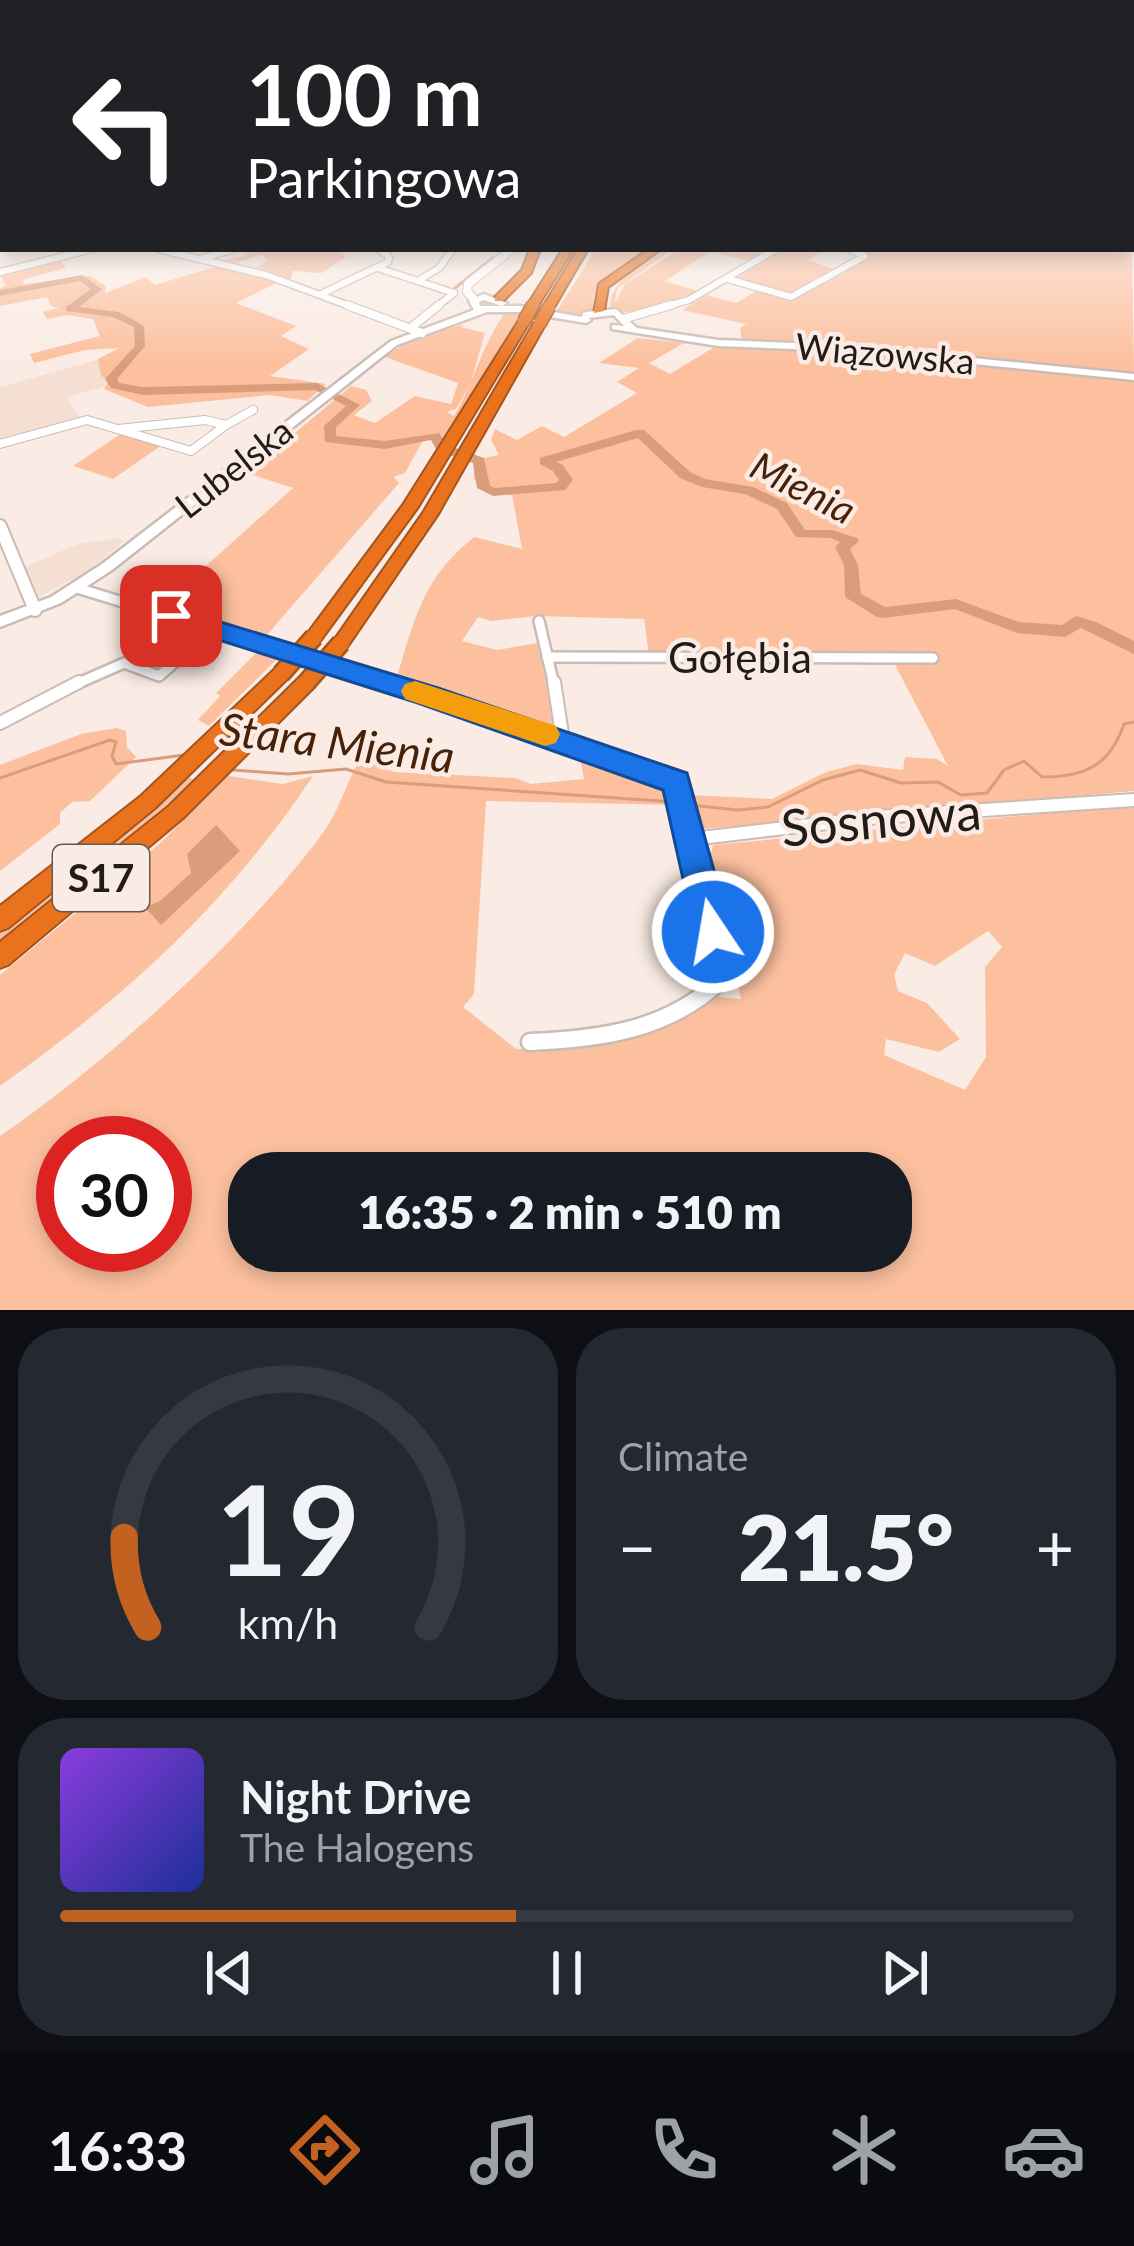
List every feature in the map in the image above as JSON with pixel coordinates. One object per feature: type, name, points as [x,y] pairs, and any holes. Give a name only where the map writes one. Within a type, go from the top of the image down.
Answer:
[{"type":"highway","points":[[486,304],[527,271],[531,252]]},
{"type":"highway","name":"S17","points":[[0,957],[197,793],[341,643],[386,582],[448,465],[454,440],[526,311],[566,252]]},
{"type":"highway","name":"S17","points":[[0,920],[182,771],[314,637],[448,465],[471,443],[581,252]]},
{"type":"highway","points":[[608,318],[610,286],[655,252]]},
{"type":"main road","name":"Wiązowska","points":[[486,304],[608,318],[636,331],[718,343],[844,348],[1134,376]]},
{"type":"main road","name":"Lubelska","points":[[0,622],[77,588],[389,346],[417,329],[486,304]]},
{"type":"street","points":[[0,272],[80,252]]},
{"type":"street","points":[[171,252],[321,294],[417,329],[454,293],[378,268]]},
{"type":"street","points":[[200,258],[223,252]]},
{"type":"street","points":[[321,294],[378,268],[389,259],[382,252]]},
{"type":"street","points":[[418,280],[439,268],[451,252]]},
{"type":"street","points":[[486,304],[472,290],[473,281],[508,252]]},
{"type":"street","points":[[608,318],[655,312],[728,279],[771,252]]},
{"type":"street","points":[[728,279],[791,297],[865,256],[856,252]]},
{"type":"street","points":[[0,444],[85,420],[191,451],[253,410]]},
{"type":"street","points":[[118,429],[205,420],[226,425]]},
{"type":"street","points":[[0,526],[34,610]]},
{"type":"street","points":[[77,588],[563,740],[676,782],[724,978],[696,1004],[640,1027],[600,1038],[530,1042]]},
{"type":"street","points":[[538,621],[563,719],[563,740]]},
{"type":"street","points":[[0,723],[111,665],[124,663],[160,676],[214,628]]},
{"type":"street","name":"Gołębia","points":[[547,657],[933,658]]},
{"type":"street","name":"Sosnowa","points":[[692,838],[890,816],[1134,800]]},
{"type":"shaded area","points":[[246,252],[340,252],[346,257],[322,273],[293,271],[290,281],[261,271],[263,268],[254,269],[267,261],[263,255],[219,261],[248,255]]},
{"type":"shaded area","points":[[594,252],[645,252],[604,280],[593,308],[581,314],[556,312]]},
{"type":"shaded area","points":[[669,252],[617,289],[615,303],[625,284],[675,252],[709,252],[665,281],[701,292],[648,310],[610,308],[615,289],[638,267]]},
{"type":"shaded area","points":[[715,252],[763,252],[749,261]]},
{"type":"shaded area","points":[[777,252],[820,252],[808,260],[836,270],[791,296],[734,279]]},
{"type":"shaded area","points":[[859,252],[1132,252],[1134,373],[854,345],[742,341],[740,328],[746,324],[682,310],[707,295],[736,303],[758,290],[790,300],[869,256]]},
{"type":"shaded area","points":[[60,259],[66,268],[22,280],[25,284],[90,276],[106,286],[105,293],[146,277],[155,285],[221,265],[279,282],[236,303],[296,326],[281,336],[309,349],[270,376],[326,384],[307,401],[270,395],[148,407],[104,389],[108,380],[101,376],[98,359],[119,348],[85,350],[34,363],[30,354],[100,336],[93,319],[67,315],[47,319],[43,312],[59,308],[51,306],[47,297],[0,306],[0,288],[6,286],[0,274]]},
{"type":"shaded area","points":[[507,310],[523,312],[443,443],[437,433],[426,435],[405,473],[394,477],[399,483],[266,636],[161,606],[293,488],[247,473],[351,386],[366,390],[372,401],[354,415],[375,423],[415,396],[451,404],[458,383],[385,357],[414,337],[465,324],[461,327],[485,333],[471,381]]},
{"type":"shaded area","points":[[638,338],[684,343],[649,363],[670,374],[716,346],[840,352],[1134,381],[1134,791],[703,829],[694,820],[689,795],[772,799],[826,772],[857,764],[903,770],[905,757],[937,759],[948,766],[893,661],[936,657],[649,655],[644,619],[535,616],[491,621],[478,617],[462,641],[497,650],[537,643],[557,729],[397,677],[423,600],[457,552],[474,537],[522,549],[512,495],[485,492],[474,479],[474,460],[499,455],[491,440],[495,429],[517,440],[542,426],[564,437],[637,393],[617,382],[639,368],[599,363]]},
{"type":"shaded area","points":[[126,352],[103,387],[67,397],[80,418],[0,441],[0,387]]},
{"type":"shaded area","points":[[122,433],[162,445],[113,479],[73,466]]},
{"type":"shaded area","points":[[124,541],[88,571],[39,597],[25,567],[78,544]]},
{"type":"shaded area","points":[[259,650],[279,657],[209,726],[198,720],[220,696],[216,693]]},
{"type":"shaded area","points":[[116,728],[126,731],[127,747],[136,757],[90,801],[72,802],[60,813],[60,824],[0,871],[0,765],[81,734]]},
{"type":"shaded area","points":[[579,753],[674,786],[681,805],[486,801],[474,994],[463,1007],[516,1049],[609,1044],[681,1019],[718,997],[741,999],[709,860],[713,845],[1134,805],[1134,1310],[0,1310],[0,1136],[85,1072],[215,956],[323,833],[360,759],[395,772],[515,778],[531,784],[584,779]],"holes":[[[988,931],[1002,947],[985,967],[986,1057],[965,1090],[884,1055],[886,1039],[939,1052],[960,1039],[927,1003],[898,991],[894,975],[905,953],[935,966]]]},
{"type":"shaded area","points":[[228,776],[283,784],[313,776],[246,866],[172,946],[90,1018],[0,1086],[0,975],[158,845]]},
{"type":"shaded area","points":[[188,777],[196,780],[0,944],[0,933]]},
{"type":"shaded area","points":[[216,825],[240,851],[161,925],[145,907],[160,901],[191,873],[187,854]]},
{"type":"waterway","points":[[455,288],[493,258]]},
{"type":"waterway","name":"Mienia","points":[[0,293],[82,278],[97,289],[70,309],[115,314],[139,326],[140,346],[111,379],[115,386],[143,391],[317,386],[354,405],[330,426],[329,439],[385,445],[435,436],[442,448],[479,461],[484,488],[493,492],[560,487],[566,480],[545,461],[640,433],[685,475],[702,483],[748,490],[782,506],[801,534],[832,534],[852,541],[842,547],[851,565],[853,597],[883,613],[956,604],[1017,627],[1065,631],[1076,622],[1083,623],[1134,648]]},
{"type":"waterway","name":"Stara Mienia","points":[[690,805],[738,810],[768,807],[823,780],[860,770],[901,783],[938,782],[961,795],[987,793],[1004,770],[1024,761],[1042,777],[1083,771],[1111,750],[1124,724],[1134,722]]},
{"type":"waterway","name":"Stara Mienia","points":[[0,778],[110,740],[116,742],[112,756],[116,764],[184,755]]},
{"type":"waterway","name":"Stara Mienia","points":[[233,770],[288,774],[346,769],[386,782],[674,802]]},
{"type":"slow traffic","points":[[415,691],[545,734]]},
{"type":"route","points":[[171,616],[428,695],[676,782],[713,932]]}]
